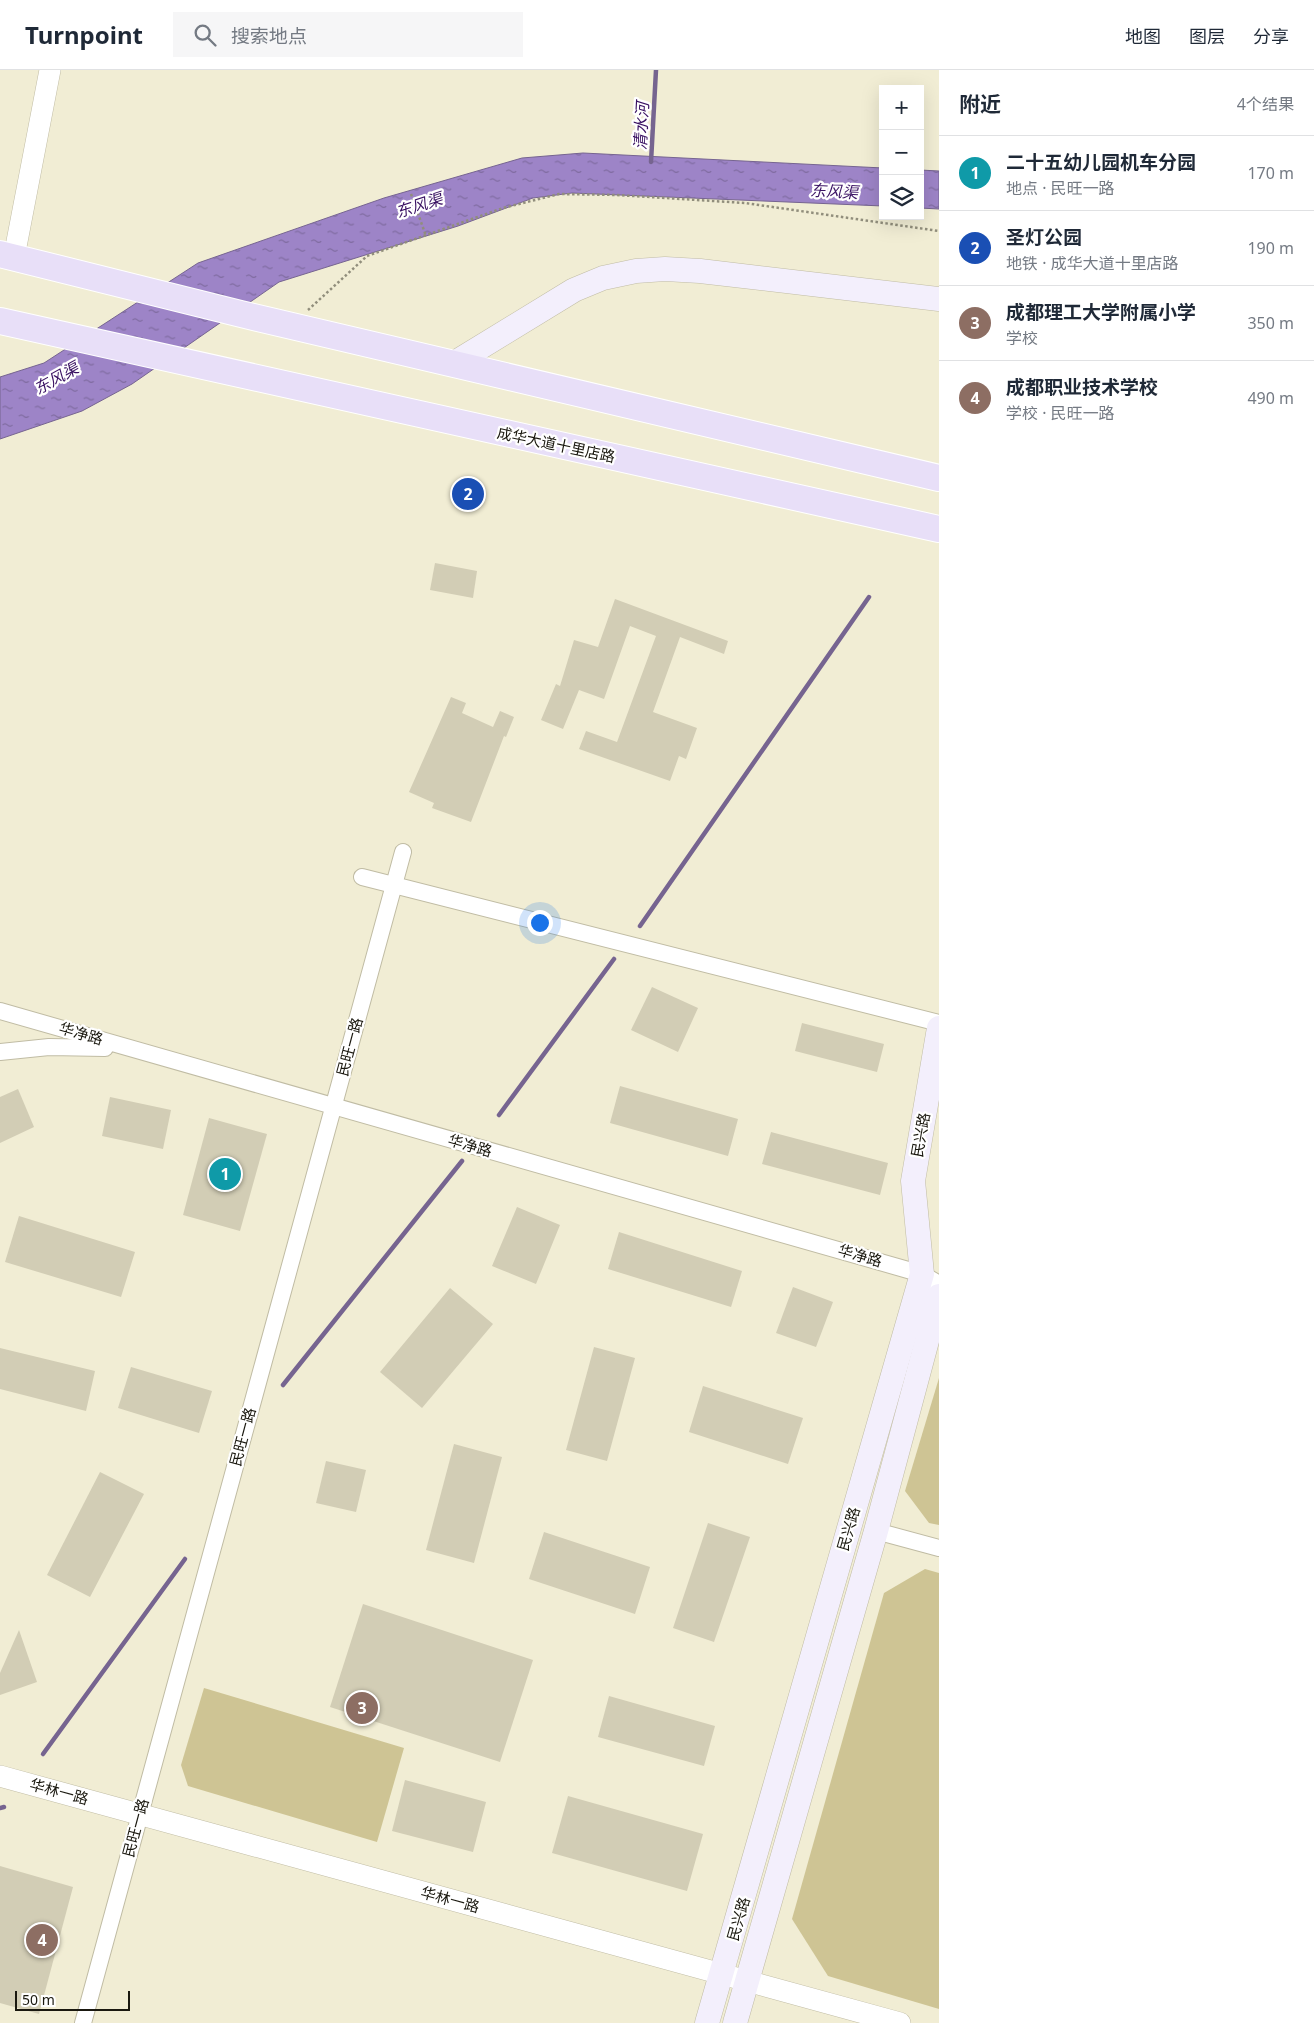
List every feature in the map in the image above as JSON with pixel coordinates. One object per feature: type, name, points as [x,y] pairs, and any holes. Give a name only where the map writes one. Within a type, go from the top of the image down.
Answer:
[{"type":"main road","points":[[7,256],[241,314],[939,478]]},
{"type":"main road","points":[[454,364],[574,290],[603,278],[636,272],[665,270],[700,271],[939,299]]},
{"type":"main road","name":"成华大道十里店路","points":[[0,321],[939,529]]},
{"type":"main road","name":"民兴路","points":[[930,1279],[913,1181],[939,1028]]},
{"type":"main road","name":"民兴路","points":[[707,2023],[930,1279],[925,1193],[939,1114]]},
{"type":"main road","name":"民兴路","points":[[735,2023],[876,1531],[939,1296]]},
{"type":"street","points":[[7,256],[50,70]]},
{"type":"street","name":"民旺一路","points":[[82,2023],[403,852]]},
{"type":"street","points":[[362,877],[939,1023]]},
{"type":"street","name":"华净路","points":[[0,1011],[930,1279]]},
{"type":"street","points":[[0,1052],[49,1047],[99,1047],[140,1052]]},
{"type":"street","points":[[876,1531],[939,1548]]},
{"type":"street","name":"华林一路","points":[[0,1776],[722,1976],[748,1981],[900,2023]]},
{"type":"path","points":[[411,194],[426,236]]},
{"type":"path","points":[[292,326],[367,256],[503,208],[559,194],[617,195],[745,203],[939,231]]},
{"type":"shaded area","points":[[939,1378],[939,1525],[929,1523],[905,1491]]},
{"type":"shaded area","points":[[925,1569],[939,1573],[939,2009],[828,1976],[792,1919],[884,1593]]},
{"type":"shaded area","points":[[204,1688],[404,1748],[377,1842],[188,1786],[181,1765]]},
{"type":"water","name":"东风渠","points":[[583,153],[879,168],[879,206],[572,193],[533,198],[458,226],[279,282],[132,384],[82,411],[0,439],[0,377],[44,363],[198,263],[384,198],[522,158]]},
{"type":"water","points":[[924,170],[939,171],[939,209],[924,208]]},
{"type":"building","points":[[435,563],[477,571],[473,598],[430,590]]},
{"type":"building","points":[[615,599],[728,641],[724,654],[680,637],[653,712],[697,728],[686,759],[679,756],[670,781],[579,749],[586,731],[617,742],[656,636],[630,626],[604,699],[579,690],[563,729],[541,720],[556,684],[560,686],[574,640],[598,647]]},
{"type":"building","points":[[451,697],[466,703],[462,713],[493,727],[500,711],[514,717],[506,737],[504,736],[471,822],[432,808],[434,803],[409,792]]},
{"type":"building","points":[[652,987],[698,1008],[678,1052],[631,1030]]},
{"type":"building","points":[[802,1023],[884,1044],[877,1072],[795,1051]]},
{"type":"building","points":[[620,1086],[738,1119],[728,1156],[610,1123]]},
{"type":"building","points":[[18,1089],[34,1127],[0,1143],[0,1097]]},
{"type":"building","points":[[110,1097],[171,1110],[163,1149],[102,1136]]},
{"type":"building","points":[[209,1118],[267,1134],[240,1231],[183,1215]]},
{"type":"building","points":[[771,1132],[888,1163],[880,1195],[762,1164]]},
{"type":"building","points":[[517,1207],[560,1225],[536,1284],[492,1266]]},
{"type":"building","points":[[19,1216],[135,1252],[121,1297],[5,1262]]},
{"type":"building","points":[[619,1232],[742,1271],[731,1307],[608,1269]]},
{"type":"building","points":[[793,1287],[833,1302],[816,1347],[776,1333]]},
{"type":"building","points":[[450,1288],[493,1324],[422,1408],[380,1372]]},
{"type":"building","points":[[594,1347],[635,1358],[607,1461],[566,1450]]},
{"type":"building","points":[[0,1348],[95,1371],[86,1411],[0,1389]]},
{"type":"building","points":[[131,1367],[212,1391],[199,1433],[118,1408]]},
{"type":"building","points":[[703,1386],[803,1418],[788,1464],[689,1432]]},
{"type":"building","points":[[454,1444],[502,1457],[474,1563],[426,1550]]},
{"type":"building","points":[[326,1461],[366,1470],[356,1512],[316,1503]]},
{"type":"building","points":[[100,1472],[144,1494],[90,1597],[47,1575]]},
{"type":"building","points":[[708,1523],[750,1537],[714,1642],[673,1628]]},
{"type":"building","points":[[544,1532],[650,1567],[635,1614],[529,1579]]},
{"type":"building","points":[[363,1604],[533,1660],[500,1762],[330,1707]]},
{"type":"building","points":[[19,1630],[37,1682],[0,1695],[0,1673]]},
{"type":"building","points":[[609,1696],[715,1726],[704,1766],[598,1737]]},
{"type":"building","points":[[405,1780],[486,1802],[473,1852],[392,1831]]},
{"type":"building","points":[[568,1796],[703,1834],[687,1891],[552,1853]]},
{"type":"building","points":[[0,1866],[73,1887],[39,2014],[0,2003]]},
{"type":"waterway","name":"清水河","points":[[651,162],[656,70]]},
{"type":"waterway","points":[[640,926],[869,597]]},
{"type":"waterway","points":[[499,1115],[614,959]]},
{"type":"waterway","points":[[283,1385],[462,1161]]},
{"type":"waterway","points":[[43,1754],[185,1559]]},
{"type":"waterway","points":[[0,1808],[4,1807]]},
{"type":"place","name":"圣灯公园","points":[[468,494]]},
{"type":"place","name":"二十五幼儿园机车分园","points":[[225,1174]]},
{"type":"place","name":"成都理工大学附属小学","points":[[362,1708]]},
{"type":"place","name":"成都职业技术学校","points":[[42,1940]]}]
